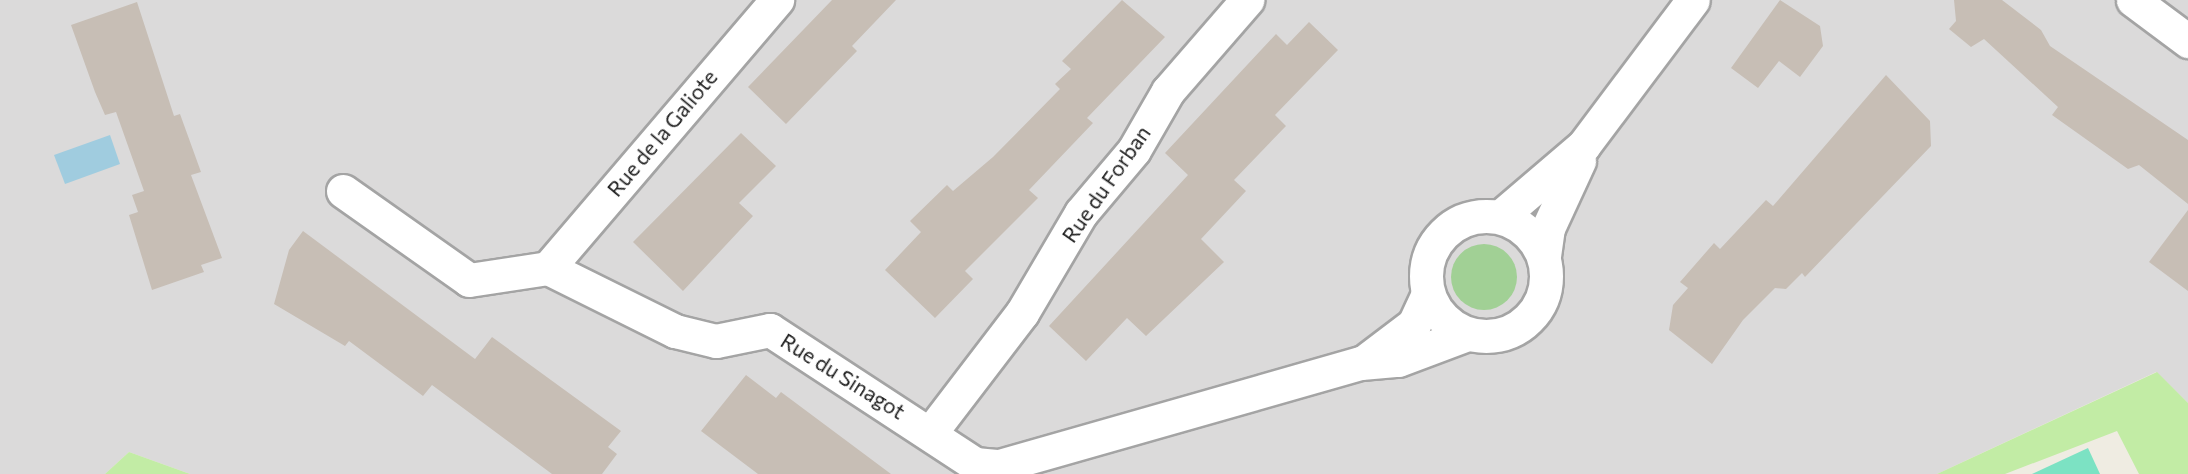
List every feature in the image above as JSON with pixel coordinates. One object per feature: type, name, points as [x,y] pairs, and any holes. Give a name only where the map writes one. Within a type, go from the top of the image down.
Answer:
[{"type":"street","name":"Rue de la Galiote","points":[[548,268],[777,0]]},
{"type":"street","name":"Rue du Forban","points":[[931,432],[1022,313],[1082,213],[1134,150],[1168,91],[1246,0]]},
{"type":"street","points":[[1501,216],[1584,145],[1693,0]]},
{"type":"street","points":[[2133,0],[2188,41]]},
{"type":"street","points":[[1544,256],[1521,226],[1501,216],[1467,219],[1438,240],[1429,257],[1428,294],[1443,319],[1467,334],[1505,334],[1536,312],[1545,295],[1544,256],[1548,228],[1584,145]]},
{"type":"street","points":[[343,191],[469,280],[548,268]]},
{"type":"street","name":"Rue du Sinagot","points":[[548,268],[675,331],[716,340],[770,330],[931,432],[975,464],[999,466],[1361,363],[1398,360],[1467,334]]},
{"type":"street","name":"Rue du Sinagot","points":[[1361,363],[1414,324],[1428,294]]},
{"type":"shaded area","points":[[0,0],[2188,0],[2188,403],[2156,372],[1937,474],[190,474],[129,452],[105,474],[0,474]]},
{"type":"green space","points":[[1484,244],[1497,247],[1507,254],[1514,264],[1517,277],[1514,290],[1507,300],[1497,307],[1484,310],[1471,307],[1461,300],[1454,290],[1451,277],[1454,264],[1461,254],[1471,247]]},
{"type":"green space","points":[[2157,372],[2188,403],[2188,474],[2139,474],[2117,431],[2005,474],[1937,474]]},
{"type":"green space","points":[[2088,448],[2100,474],[2032,474]]},
{"type":"green space","points":[[129,452],[190,474],[105,474]]},
{"type":"water","points":[[110,135],[120,164],[65,184],[54,155]]},
{"type":"building","points":[[832,0],[896,0],[852,46],[857,51],[786,124],[748,87]]},
{"type":"building","points":[[1122,0],[1165,37],[1087,118],[1093,123],[1029,190],[1038,198],[965,271],[973,279],[935,318],[885,270],[921,232],[910,221],[947,185],[953,191],[993,157],[1060,89],[1055,84],[1071,69],[1062,61]]},
{"type":"building","points":[[1780,0],[1820,26],[1823,46],[1800,77],[1779,61],[1758,88],[1731,68]]},
{"type":"building","points":[[1954,0],[2002,0],[2041,30],[2050,46],[2188,140],[2188,204],[2139,165],[2128,169],[2052,115],[2058,107],[1984,39],[1971,47],[1949,29],[1956,21]]},
{"type":"building","points":[[137,2],[174,116],[180,114],[201,172],[191,175],[222,258],[201,265],[204,272],[152,290],[129,215],[138,212],[132,195],[144,191],[116,112],[105,115],[71,25]]},
{"type":"building","points":[[1309,22],[1338,50],[1275,115],[1286,126],[1234,180],[1246,191],[1201,239],[1224,262],[1146,336],[1127,318],[1086,361],[1049,326],[1188,175],[1165,153],[1276,34],[1287,45]]},
{"type":"building","points":[[1886,75],[1930,121],[1931,146],[1805,277],[1802,273],[1786,289],[1775,288],[1743,320],[1712,364],[1669,330],[1673,305],[1688,288],[1680,282],[1714,243],[1720,249],[1766,200],[1773,206]]},
{"type":"building","points":[[741,133],[776,166],[739,203],[753,216],[683,291],[633,242]]},
{"type":"building","points":[[2188,210],[2188,291],[2149,262]]},
{"type":"building","points":[[303,231],[475,359],[492,337],[621,431],[608,447],[617,454],[602,474],[552,474],[432,385],[423,396],[349,341],[345,346],[274,304],[289,250]]},
{"type":"building","points":[[746,375],[776,398],[781,392],[891,474],[758,474],[701,431]]}]
